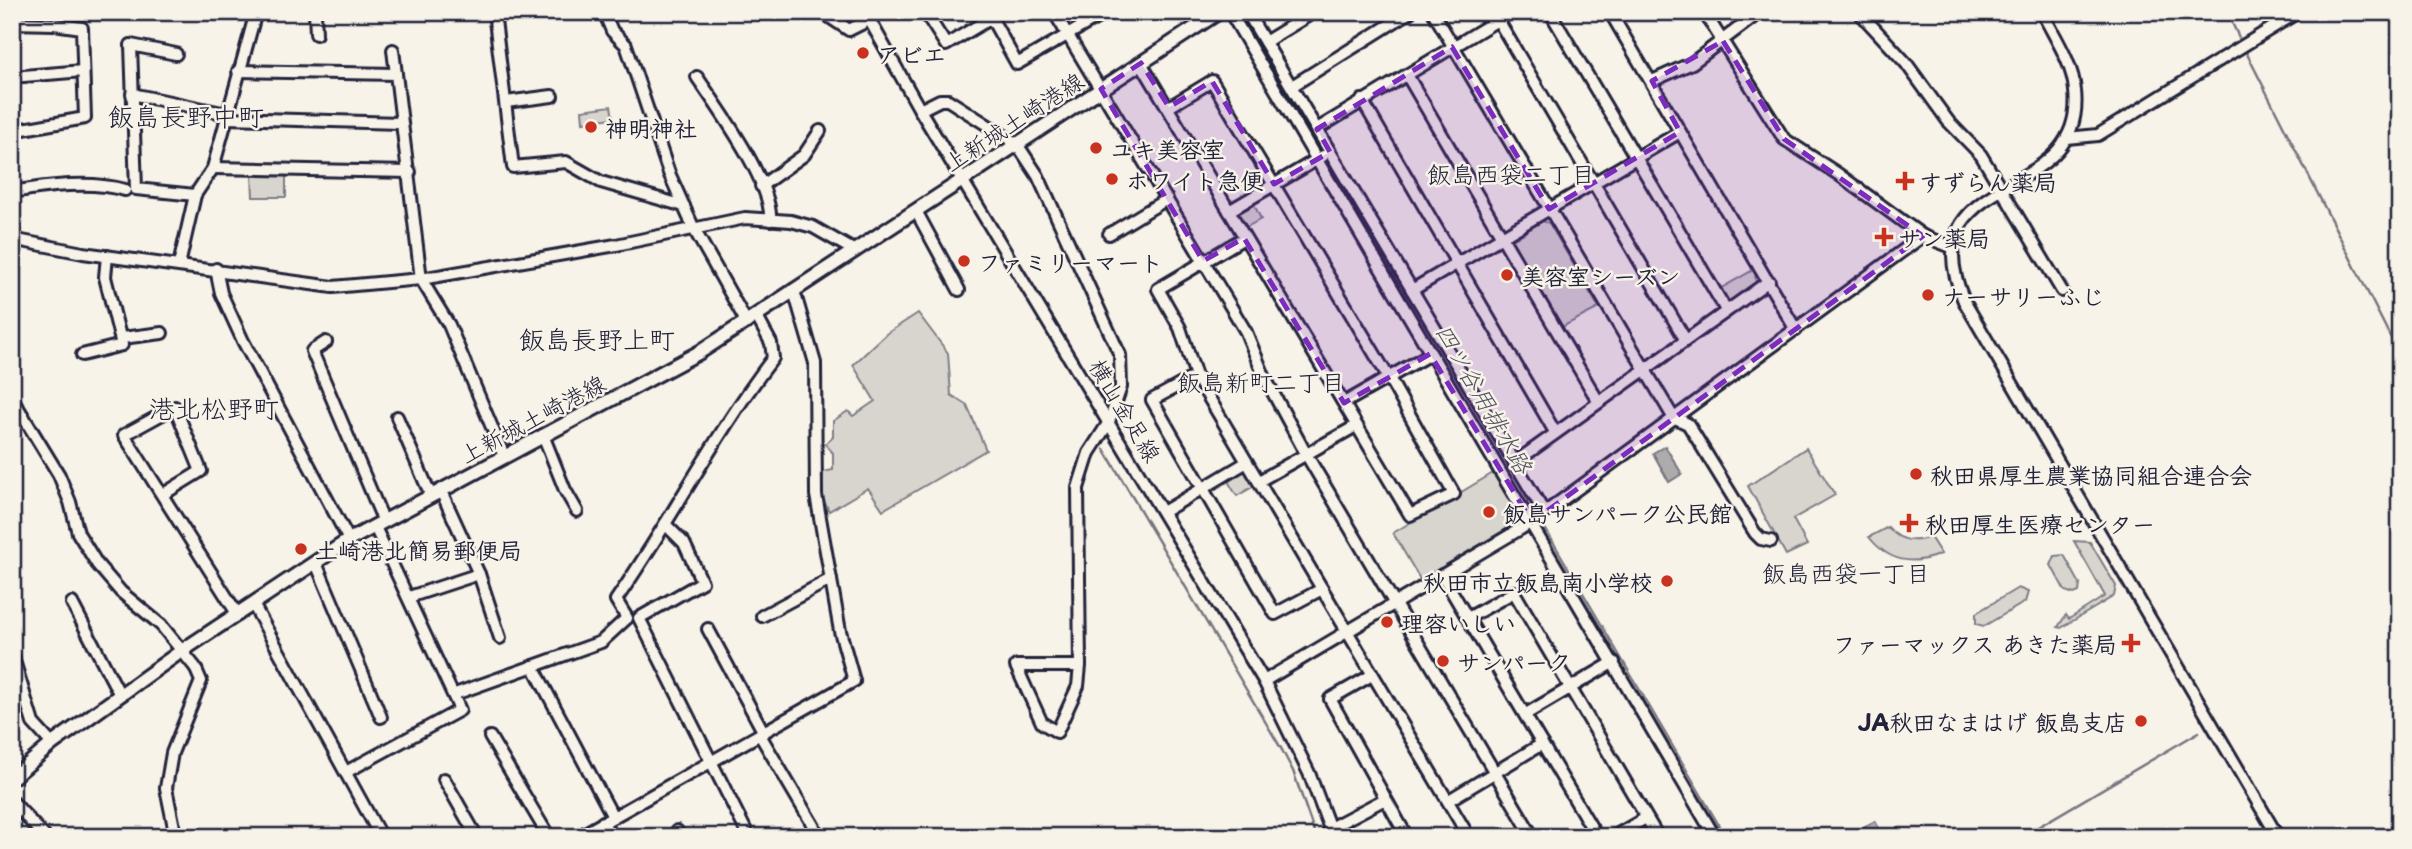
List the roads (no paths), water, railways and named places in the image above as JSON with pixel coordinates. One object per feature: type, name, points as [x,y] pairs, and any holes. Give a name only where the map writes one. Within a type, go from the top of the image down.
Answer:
[{"type":"main road","name":"上新城土崎港線","points":[[12,778],[52,744],[180,652],[254,606],[349,540],[700,352],[1219,12]]},
{"type":"street","points":[[179,265],[195,195],[213,168],[256,12]]},
{"type":"street","points":[[316,12],[316,34]]},
{"type":"street","points":[[494,12],[513,167],[566,162],[601,182],[684,206]]},
{"type":"street","points":[[455,694],[601,642],[627,618],[616,600],[738,404],[773,358],[771,343],[752,320],[694,229],[626,45],[611,31],[604,12]]},
{"type":"street","points":[[822,12],[849,30],[867,16]]},
{"type":"street","points":[[925,12],[946,45],[989,15],[1017,64],[1107,12]]},
{"type":"street","points":[[1054,12],[1246,332],[1264,376],[1306,454],[1533,837]]},
{"type":"street","points":[[1230,12],[1412,290],[1514,463],[1537,518]]},
{"type":"street","points":[[1247,12],[1317,129],[1322,156],[1430,354],[1537,518],[1614,662],[1715,837]]},
{"type":"street","points":[[1265,42],[1314,12]]},
{"type":"street","points":[[1292,86],[1410,12]]},
{"type":"street","points":[[1433,12],[1673,417],[1688,424],[1755,533],[1761,539],[1771,541]]},
{"type":"street","points":[[1317,129],[1511,12]]},
{"type":"street","points":[[1550,12],[1726,310]]},
{"type":"street","points":[[1610,12],[1796,330]]},
{"type":"street","points":[[1703,12],[1784,139],[1838,174],[1923,236],[1952,247]]},
{"type":"street","points":[[1652,81],[1692,63],[1760,12]]},
{"type":"street","points":[[1859,12],[1906,63],[1948,121],[1981,155],[2063,291]]},
{"type":"street","points":[[2042,12],[2063,53],[2075,89],[2076,107],[2067,138],[2041,166],[1969,212],[1956,230],[1952,247],[1955,278],[1964,301],[2278,837]]},
{"type":"street","points":[[2067,138],[2098,135],[2298,12]]},
{"type":"street","name":"横山金足線","points":[[867,16],[920,110],[1264,681],[1309,773],[1332,833]]},
{"type":"street","points":[[1498,20],[1685,339]]},
{"type":"street","points":[[12,23],[82,28],[85,118],[12,131]]},
{"type":"street","points":[[176,54],[131,45],[136,189],[195,195]]},
{"type":"street","points":[[393,50],[402,99],[400,123],[410,172],[421,279],[449,325],[504,456]]},
{"type":"street","points":[[1141,63],[1410,515],[1454,494],[1389,378],[1212,81],[1169,107]]},
{"type":"street","points":[[12,77],[83,71]]},
{"type":"street","points":[[238,71],[396,74]]},
{"type":"street","points":[[1408,75],[1598,401]]},
{"type":"street","points":[[697,77],[731,126],[761,186],[771,212],[770,220]]},
{"type":"street","points":[[132,94],[226,116],[400,123]]},
{"type":"street","points":[[506,102],[552,96]]},
{"type":"street","points":[[920,110],[940,100],[948,100],[1017,144],[1038,176],[1120,355],[1121,387],[1109,422],[1089,453],[1078,488],[1080,666],[1078,686],[1057,732],[1041,723],[1016,666],[1080,666]]},
{"type":"street","points":[[1363,100],[1555,432]]},
{"type":"street","points":[[761,186],[804,155],[821,131]]},
{"type":"street","points":[[1412,290],[1680,132]]},
{"type":"street","points":[[1229,211],[1322,156]]},
{"type":"street","points":[[213,168],[410,172]]},
{"type":"street","points":[[12,192],[55,187],[113,187],[125,190]]},
{"type":"street","points":[[1109,234],[1167,200]]},
{"type":"street","points":[[916,211],[959,290]]},
{"type":"street","points":[[12,239],[107,256],[333,287],[421,279],[694,229],[724,220],[770,220],[813,227],[855,251]]},
{"type":"street","points":[[1264,681],[1537,518],[1923,236]]},
{"type":"street","points":[[1244,238],[1158,289],[1184,337],[1196,376],[1469,837]]},
{"type":"street","points":[[82,355],[122,345],[105,277],[107,256]]},
{"type":"street","points":[[216,269],[221,293],[243,341],[349,540]]},
{"type":"street","points":[[1514,463],[1769,281]]},
{"type":"street","points":[[578,837],[854,681],[831,579],[816,495],[815,363],[794,291]]},
{"type":"street","points":[[122,338],[162,333]]},
{"type":"street","points":[[326,342],[312,351],[379,525],[460,710],[346,772]]},
{"type":"street","points":[[1343,403],[1430,354]]},
{"type":"street","points":[[1196,376],[1152,400],[1275,614],[1322,589]]},
{"type":"street","points":[[12,398],[59,475],[78,533],[97,564],[121,592],[161,625],[180,652],[195,667],[201,681],[172,753],[166,788],[176,837]]},
{"type":"street","points":[[162,495],[201,471],[175,407],[124,435],[162,495],[238,615]]},
{"type":"street","points":[[397,417],[479,574],[500,638]]},
{"type":"street","points":[[1259,481],[1356,426]]},
{"type":"street","points":[[543,435],[565,490],[577,511]]},
{"type":"street","points":[[1163,512],[1247,462]]},
{"type":"street","points":[[665,524],[684,543],[702,582],[639,618],[749,837]]},
{"type":"street","points":[[316,563],[368,680],[381,717]]},
{"type":"street","points":[[409,597],[479,574]]},
{"type":"street","points":[[1442,575],[1597,837]]},
{"type":"street","points":[[762,616],[831,579]]},
{"type":"street","points":[[1468,618],[1514,592],[1658,837]]},
{"type":"street","points":[[72,603],[121,695]]},
{"type":"street","points":[[254,606],[381,837]]},
{"type":"street","points":[[708,629],[762,734],[820,837]]},
{"type":"street","points":[[12,654],[33,723],[52,744]]},
{"type":"street","points":[[1525,714],[1614,662]]},
{"type":"street","points":[[533,666],[608,820],[611,837]]},
{"type":"street","points":[[1372,675],[1330,699],[1407,837]]},
{"type":"street","points":[[490,737],[549,837]]},
{"type":"street","points":[[1449,800],[1542,744]]},
{"type":"street","points":[[444,779],[477,837]]},
{"type":"street","points":[[1332,833],[1385,799]]},
{"type":"street","points":[[12,801],[45,837]]},
{"type":"street","points":[[1613,837],[1646,818]]},
{"type":"waterway","points":[[2227,12],[2242,44]]},
{"type":"waterway","points":[[2245,50],[2400,356]]},
{"type":"waterway","points":[[1104,449],[1282,750],[1293,771],[1316,837]]},
{"type":"waterway","points":[[2021,837],[2199,732]]},
{"type":"place","name":"アビエ","points":[[863,53]]},
{"type":"place","name":"神明神社","points":[[591,127]]},
{"type":"place","name":"ユキ美容室","points":[[1096,148]]},
{"type":"place","name":"ホワイト急便","points":[[1112,179]]},
{"type":"place","name":"すずらん薬局","points":[[1905,181]]},
{"type":"place","name":"サン薬局","points":[[1884,237]]},
{"type":"place","name":"ファミリーマート","points":[[964,261]]},
{"type":"place","name":"美容室シーズン","points":[[1507,275]]},
{"type":"place","name":"ナーサリーふじ","points":[[1928,295]]},
{"type":"place","name":"秋田県厚生農業協同組合連合会","points":[[1916,474]]},
{"type":"place","name":"飯島サンパーク公民館","points":[[1489,512]]},
{"type":"place","name":"秋田厚生医療センター","points":[[1909,523]]},
{"type":"place","name":"土崎港北簡易郵便局","points":[[301,549]]},
{"type":"place","name":"秋田市立飯島南小学校","points":[[1667,581]]},
{"type":"place","name":"理容いしい","points":[[1387,622]]},
{"type":"place","name":"ファーマックス あきた薬局","points":[[2131,643]]},
{"type":"place","name":"サンパーク","points":[[1443,661]]},
{"type":"place","name":"JA秋田なまはげ 飯島支店","points":[[2141,721]]},
{"type":"district","name":"飯島長野中町","points":[[186,115]]},
{"type":"district","name":"飯島西袋二丁目","points":[[1511,173]]},
{"type":"district","name":"飯島長野上町","points":[[597,338]]},
{"type":"district","name":"飯島新町二丁目","points":[[1261,381]]},
{"type":"district","name":"港北松野町","points":[[214,407]]},
{"type":"district","name":"飯島西袋一丁目","points":[[1846,572]]},
{"type":"water label","name":"四ツ谷用排水路","points":[[1485,398]]}]
